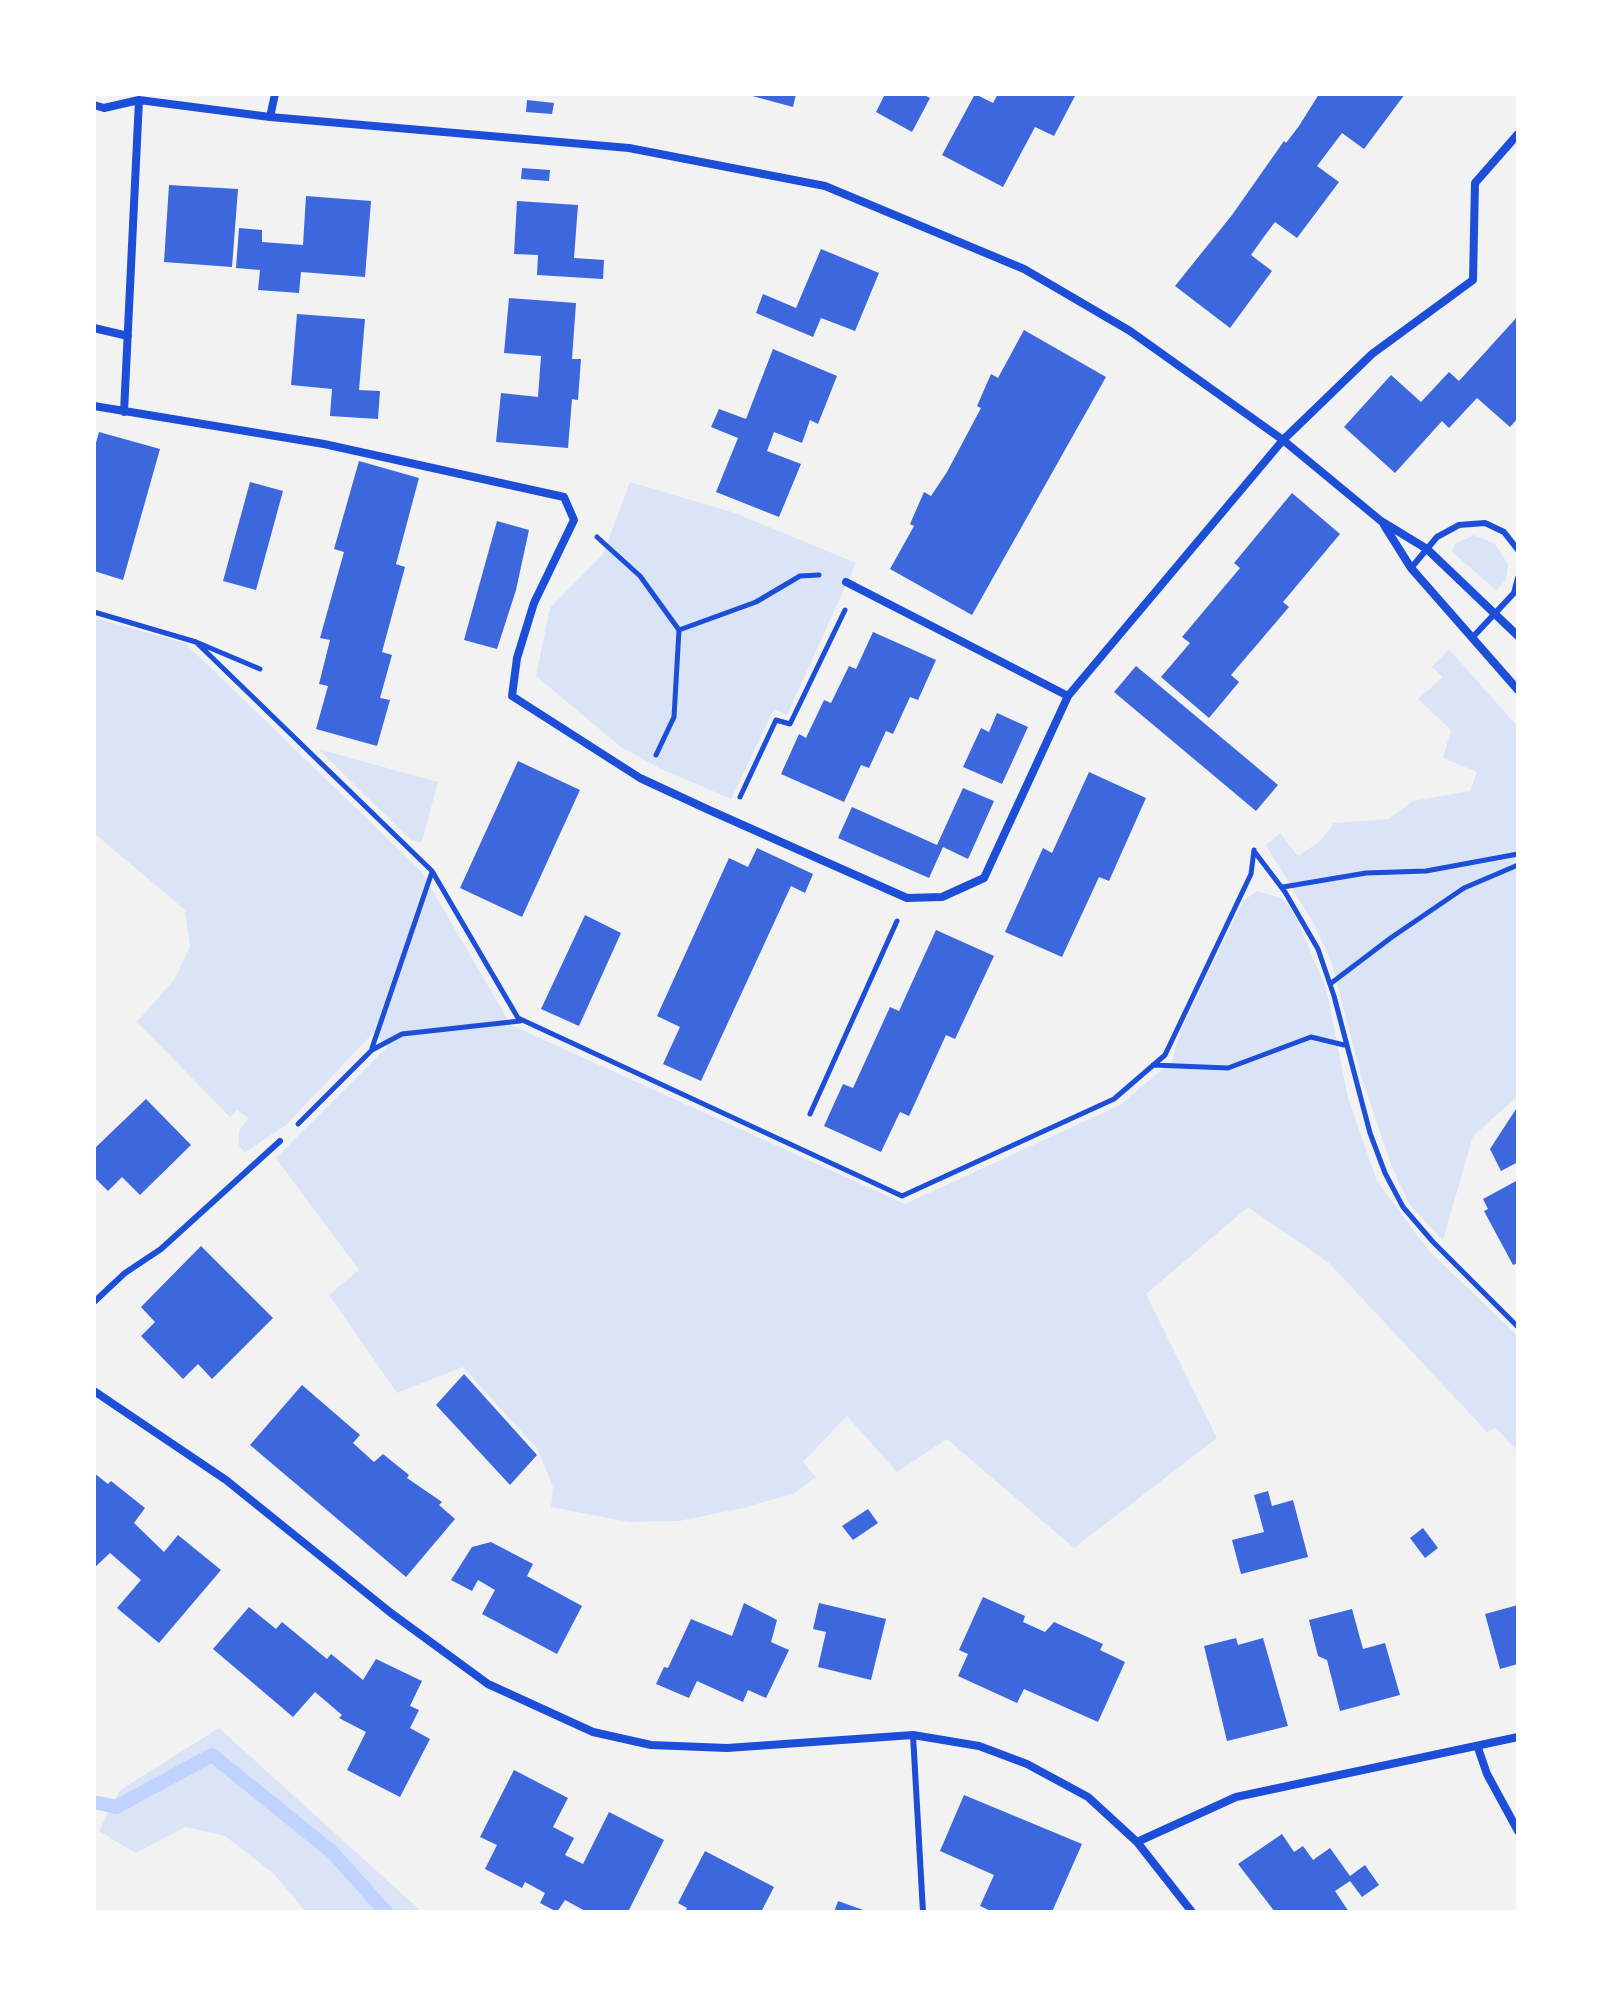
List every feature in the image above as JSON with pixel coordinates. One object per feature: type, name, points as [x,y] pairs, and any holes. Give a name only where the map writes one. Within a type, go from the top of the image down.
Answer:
[{"type":"street","points":[[270,117],[275,94]]},
{"type":"street","points":[[124,412],[136,97]]},
{"type":"street","points":[[94,105],[104,108],[136,97],[270,117],[629,148],[825,186],[1024,269],[1130,331],[1283,440],[1381,521],[1427,549],[1518,636]]},
{"type":"street","points":[[94,406],[324,444],[564,497],[574,520],[534,603],[517,658],[512,696],[640,778],[907,898],[942,897],[984,878],[1068,696],[1283,440],[1372,354],[1473,280],[1475,183],[1518,134]]},
{"type":"street","points":[[94,328],[128,336]]},
{"type":"street","points":[[1381,521],[1411,568],[1518,690]]},
{"type":"street","points":[[846,582],[1068,696]]},
{"type":"street","points":[[94,1391],[226,1480],[391,1613],[488,1684],[593,1732],[651,1745],[727,1748],[913,1735],[979,1746],[1027,1764],[1088,1797],[1137,1842],[1192,1912]]},
{"type":"street","points":[[1137,1842],[1236,1797],[1478,1748],[1518,1737]]},
{"type":"street","points":[[1478,1748],[1487,1774],[1518,1831]]},
{"type":"lane","points":[[1411,568],[1437,537],[1459,525],[1485,523],[1504,532],[1518,550]]},
{"type":"lane","points":[[1472,638],[1514,593],[1518,578]]},
{"type":"lane","points":[[94,1302],[125,1273],[161,1249],[280,1141]]},
{"type":"lane","points":[[913,1735],[923,1912]]},
{"type":"path","points":[[574,520],[608,544],[640,576],[679,630],[674,717],[658,752],[640,778]]},
{"type":"path","points":[[679,630],[756,602],[800,576],[820,575],[846,582]]},
{"type":"path","points":[[730,819],[776,720],[790,724],[857,587]]},
{"type":"path","points":[[94,612],[196,642],[260,669]]},
{"type":"path","points":[[196,642],[432,871],[518,1018],[902,1196],[1114,1099],[1165,1055],[1251,874],[1254,850],[1282,887],[1318,949],[1375,1146],[1403,1207],[1433,1242],[1518,1327]]},
{"type":"path","points":[[1282,887],[1366,873],[1426,871],[1518,854]]},
{"type":"path","points":[[1330,984],[1464,888],[1518,865]]},
{"type":"path","points":[[372,1050],[432,871]]},
{"type":"path","points":[[810,1114],[907,898]]},
{"type":"path","points":[[280,1141],[372,1050],[402,1034],[523,1021]]},
{"type":"path","points":[[1153,1065],[1228,1068],[1311,1037],[1345,1045]]},
{"type":"shaded area","points":[[630,482],[735,513],[856,563],[787,715],[774,709],[731,799],[659,768],[621,747],[536,676],[550,608],[603,554]]},
{"type":"shaded area","points":[[1474,535],[1495,544],[1508,564],[1506,580],[1496,590],[1452,552],[1455,544]]},
{"type":"shaded area","points":[[94,618],[185,643],[421,871],[511,1025],[905,1204],[1120,1105],[1172,1061],[1180,1032],[1243,901],[1257,891],[1281,898],[1293,911],[1326,988],[1348,1098],[1377,1181],[1428,1250],[1518,1336],[1518,1452],[1496,1428],[1487,1432],[1329,1263],[1248,1207],[1146,1294],[1217,1438],[1074,1548],[947,1439],[897,1472],[847,1416],[803,1462],[816,1477],[795,1493],[679,1521],[629,1522],[551,1507],[553,1487],[538,1450],[463,1367],[397,1393],[329,1295],[359,1270],[276,1158],[388,1046],[373,1033],[286,1125],[244,1153],[239,1145],[239,1131],[248,1118],[237,1110],[230,1117],[137,1022],[174,980],[190,947],[185,910],[94,833]]},
{"type":"shaded area","points":[[1449,649],[1518,727],[1518,1096],[1473,1136],[1443,1240],[1410,1205],[1392,1167],[1361,1076],[1332,964],[1315,926],[1266,845],[1280,833],[1298,856],[1319,842],[1334,823],[1389,819],[1413,801],[1470,791],[1477,772],[1443,758],[1451,730],[1418,699],[1443,677],[1432,667]]},
{"type":"shaded area","points":[[318,749],[438,782],[422,842],[412,841]]},
{"type":"shaded area","points":[[219,1728],[422,1912],[306,1912],[273,1873],[225,1836],[186,1827],[135,1853],[99,1831],[120,1790]]},
{"type":"building","points":[[745,94],[796,94],[793,107]]},
{"type":"building","points":[[885,94],[922,94],[930,98],[912,132],[876,112]]},
{"type":"building","points":[[975,94],[993,103],[998,94],[1076,94],[1054,136],[1035,127],[1003,187],[942,155]]},
{"type":"building","points":[[1319,94],[1405,94],[1364,149],[1342,133],[1317,166],[1339,182],[1297,238],[1275,222],[1263,238],[1251,255],[1272,271],[1230,328],[1175,286],[1232,215],[1284,141],[1286,143],[1299,126]]},
{"type":"building","points":[[527,100],[554,103],[552,114],[526,112]]},
{"type":"building","points":[[522,168],[550,170],[549,181],[521,179]]},
{"type":"building","points":[[169,185],[238,189],[232,267],[164,262]]},
{"type":"building","points":[[306,196],[371,201],[365,277],[301,272],[299,293],[258,290],[260,270],[236,268],[239,228],[262,230],[262,242],[303,245]]},
{"type":"building","points":[[517,201],[578,205],[574,258],[604,260],[603,279],[537,275],[538,255],[514,254]]},
{"type":"building","points":[[821,249],[879,273],[855,331],[821,318],[813,337],[756,313],[763,294],[796,308]]},
{"type":"building","points":[[509,298],[576,303],[572,359],[581,359],[578,400],[572,399],[568,448],[496,442],[501,393],[538,397],[541,356],[504,353]]},
{"type":"building","points":[[297,314],[365,319],[359,390],[380,391],[378,419],[330,416],[332,389],[291,385]]},
{"type":"building","points":[[1518,316],[1518,418],[1510,427],[1477,398],[1449,428],[1442,421],[1395,473],[1344,427],[1391,375],[1421,402],[1449,372],[1459,381]]},
{"type":"building","points":[[1024,330],[1106,377],[972,615],[890,569],[914,526],[910,524],[924,492],[931,496],[947,472],[981,408],[977,406],[991,374],[998,378]]},
{"type":"building","points":[[773,349],[837,376],[818,424],[810,420],[802,443],[774,432],[767,451],[801,464],[779,517],[716,492],[738,438],[711,427],[719,409],[746,419]]},
{"type":"building","points":[[99,432],[160,449],[123,580],[94,571],[94,450]]},
{"type":"building","points":[[359,461],[419,478],[396,564],[405,567],[382,652],[392,655],[380,698],[390,700],[377,746],[316,729],[328,686],[319,684],[330,640],[320,638],[344,552],[334,549]]},
{"type":"building","points":[[250,482],[283,491],[256,590],[223,581]]},
{"type":"building","points":[[1292,493],[1340,534],[1283,602],[1289,607],[1231,675],[1239,682],[1209,718],[1161,677],[1190,643],[1182,637],[1240,568],[1234,563]]},
{"type":"building","points":[[497,521],[529,530],[516,590],[497,649],[464,640]]},
{"type":"building","points":[[873,632],[936,660],[918,700],[910,697],[893,734],[886,731],[869,768],[861,765],[844,802],[781,774],[799,734],[806,738],[824,700],[831,703],[849,666],[856,669]]},
{"type":"building","points":[[1136,666],[1278,785],[1256,811],[1114,692]]},
{"type":"building","points":[[997,713],[1028,727],[1002,784],[963,767],[981,728],[989,732]]},
{"type":"building","points":[[518,761],[580,790],[522,917],[460,888]]},
{"type":"building","points":[[1089,772],[1146,798],[1109,881],[1099,877],[1062,957],[1005,932],[1043,848],[1052,853]]},
{"type":"building","points":[[963,788],[994,801],[968,859],[943,847],[929,878],[838,838],[852,807],[937,845]]},
{"type":"building","points":[[757,848],[813,874],[805,893],[791,886],[701,1081],[663,1064],[680,1027],[657,1016],[729,858],[748,867]]},
{"type":"building","points":[[585,915],[621,933],[579,1026],[541,1009]]},
{"type":"building","points":[[936,930],[994,956],[955,1039],[946,1035],[909,1116],[900,1112],[881,1152],[824,1126],[843,1084],[853,1088],[890,1007],[899,1011]]},
{"type":"building","points":[[146,1099],[191,1145],[140,1195],[122,1177],[108,1191],[94,1177],[94,1149]]},
{"type":"building","points":[[1518,1106],[1518,1162],[1501,1171],[1490,1149]]},
{"type":"building","points":[[1518,1180],[1518,1263],[1513,1265],[1484,1211],[1488,1209],[1483,1199]]},
{"type":"building","points":[[201,1246],[273,1318],[212,1379],[198,1364],[183,1379],[141,1336],[155,1322],[141,1307]]},
{"type":"building","points":[[464,1374],[537,1455],[510,1485],[436,1405]]},
{"type":"building","points":[[302,1385],[360,1435],[353,1443],[374,1462],[383,1454],[409,1475],[407,1478],[442,1502],[439,1505],[455,1519],[406,1577],[250,1445]]},
{"type":"building","points":[[94,1473],[108,1484],[111,1481],[145,1508],[134,1523],[164,1552],[178,1535],[221,1570],[159,1643],[117,1608],[141,1580],[110,1553],[94,1568]]},
{"type":"building","points":[[1268,1491],[1272,1506],[1293,1500],[1308,1557],[1241,1574],[1232,1540],[1264,1532],[1254,1495]]},
{"type":"building","points":[[868,1509],[878,1523],[853,1540],[842,1526]]},
{"type":"building","points":[[1423,1528],[1438,1548],[1425,1558],[1410,1538]]},
{"type":"building","points":[[491,1542],[533,1564],[527,1576],[582,1606],[557,1654],[482,1614],[495,1590],[478,1580],[472,1591],[451,1580],[472,1547]]},
{"type":"building","points":[[983,1597],[1025,1616],[1023,1622],[1045,1632],[1054,1622],[1103,1644],[1100,1650],[1125,1662],[1098,1722],[1024,1689],[1017,1703],[958,1676],[968,1654],[959,1650]]},
{"type":"building","points":[[744,1603],[777,1620],[771,1642],[789,1650],[766,1698],[748,1690],[743,1702],[697,1681],[689,1698],[656,1684],[664,1667],[668,1668],[691,1619],[732,1636]]},
{"type":"building","points":[[819,1603],[886,1619],[871,1680],[818,1667],[826,1632],[813,1629]]},
{"type":"building","points":[[1518,1605],[1518,1664],[1500,1669],[1485,1614]]},
{"type":"building","points":[[249,1607],[276,1629],[282,1622],[327,1659],[331,1654],[363,1680],[376,1659],[422,1681],[410,1706],[419,1710],[410,1728],[430,1739],[400,1797],[347,1770],[366,1732],[339,1718],[342,1715],[315,1692],[293,1717],[213,1649]]},
{"type":"building","points":[[1352,1609],[1363,1649],[1385,1643],[1400,1695],[1340,1711],[1327,1660],[1318,1656],[1309,1620]]},
{"type":"building","points":[[1236,1638],[1238,1645],[1263,1638],[1288,1726],[1227,1741],[1204,1646]]},
{"type":"building","points":[[514,1770],[568,1798],[553,1827],[574,1838],[565,1855],[583,1864],[609,1812],[664,1840],[628,1912],[587,1912],[565,1900],[557,1912],[540,1903],[545,1893],[525,1882],[522,1888],[485,1869],[497,1845],[480,1837]]},
{"type":"building","points":[[964,1795],[1082,1844],[1052,1912],[993,1912],[980,1906],[994,1875],[940,1851]]},
{"type":"building","points":[[1282,1834],[1294,1852],[1303,1846],[1313,1860],[1330,1848],[1350,1876],[1365,1865],[1379,1885],[1362,1897],[1350,1881],[1335,1891],[1349,1912],[1275,1912],[1238,1864]]},
{"type":"building","points":[[705,1851],[774,1887],[761,1912],[685,1912],[687,1908],[678,1903]]},
{"type":"building","points":[[838,1901],[869,1912],[834,1912]]},
{"type":"waterway","points":[[94,1802],[116,1807],[212,1755],[332,1852],[386,1912]]}]
